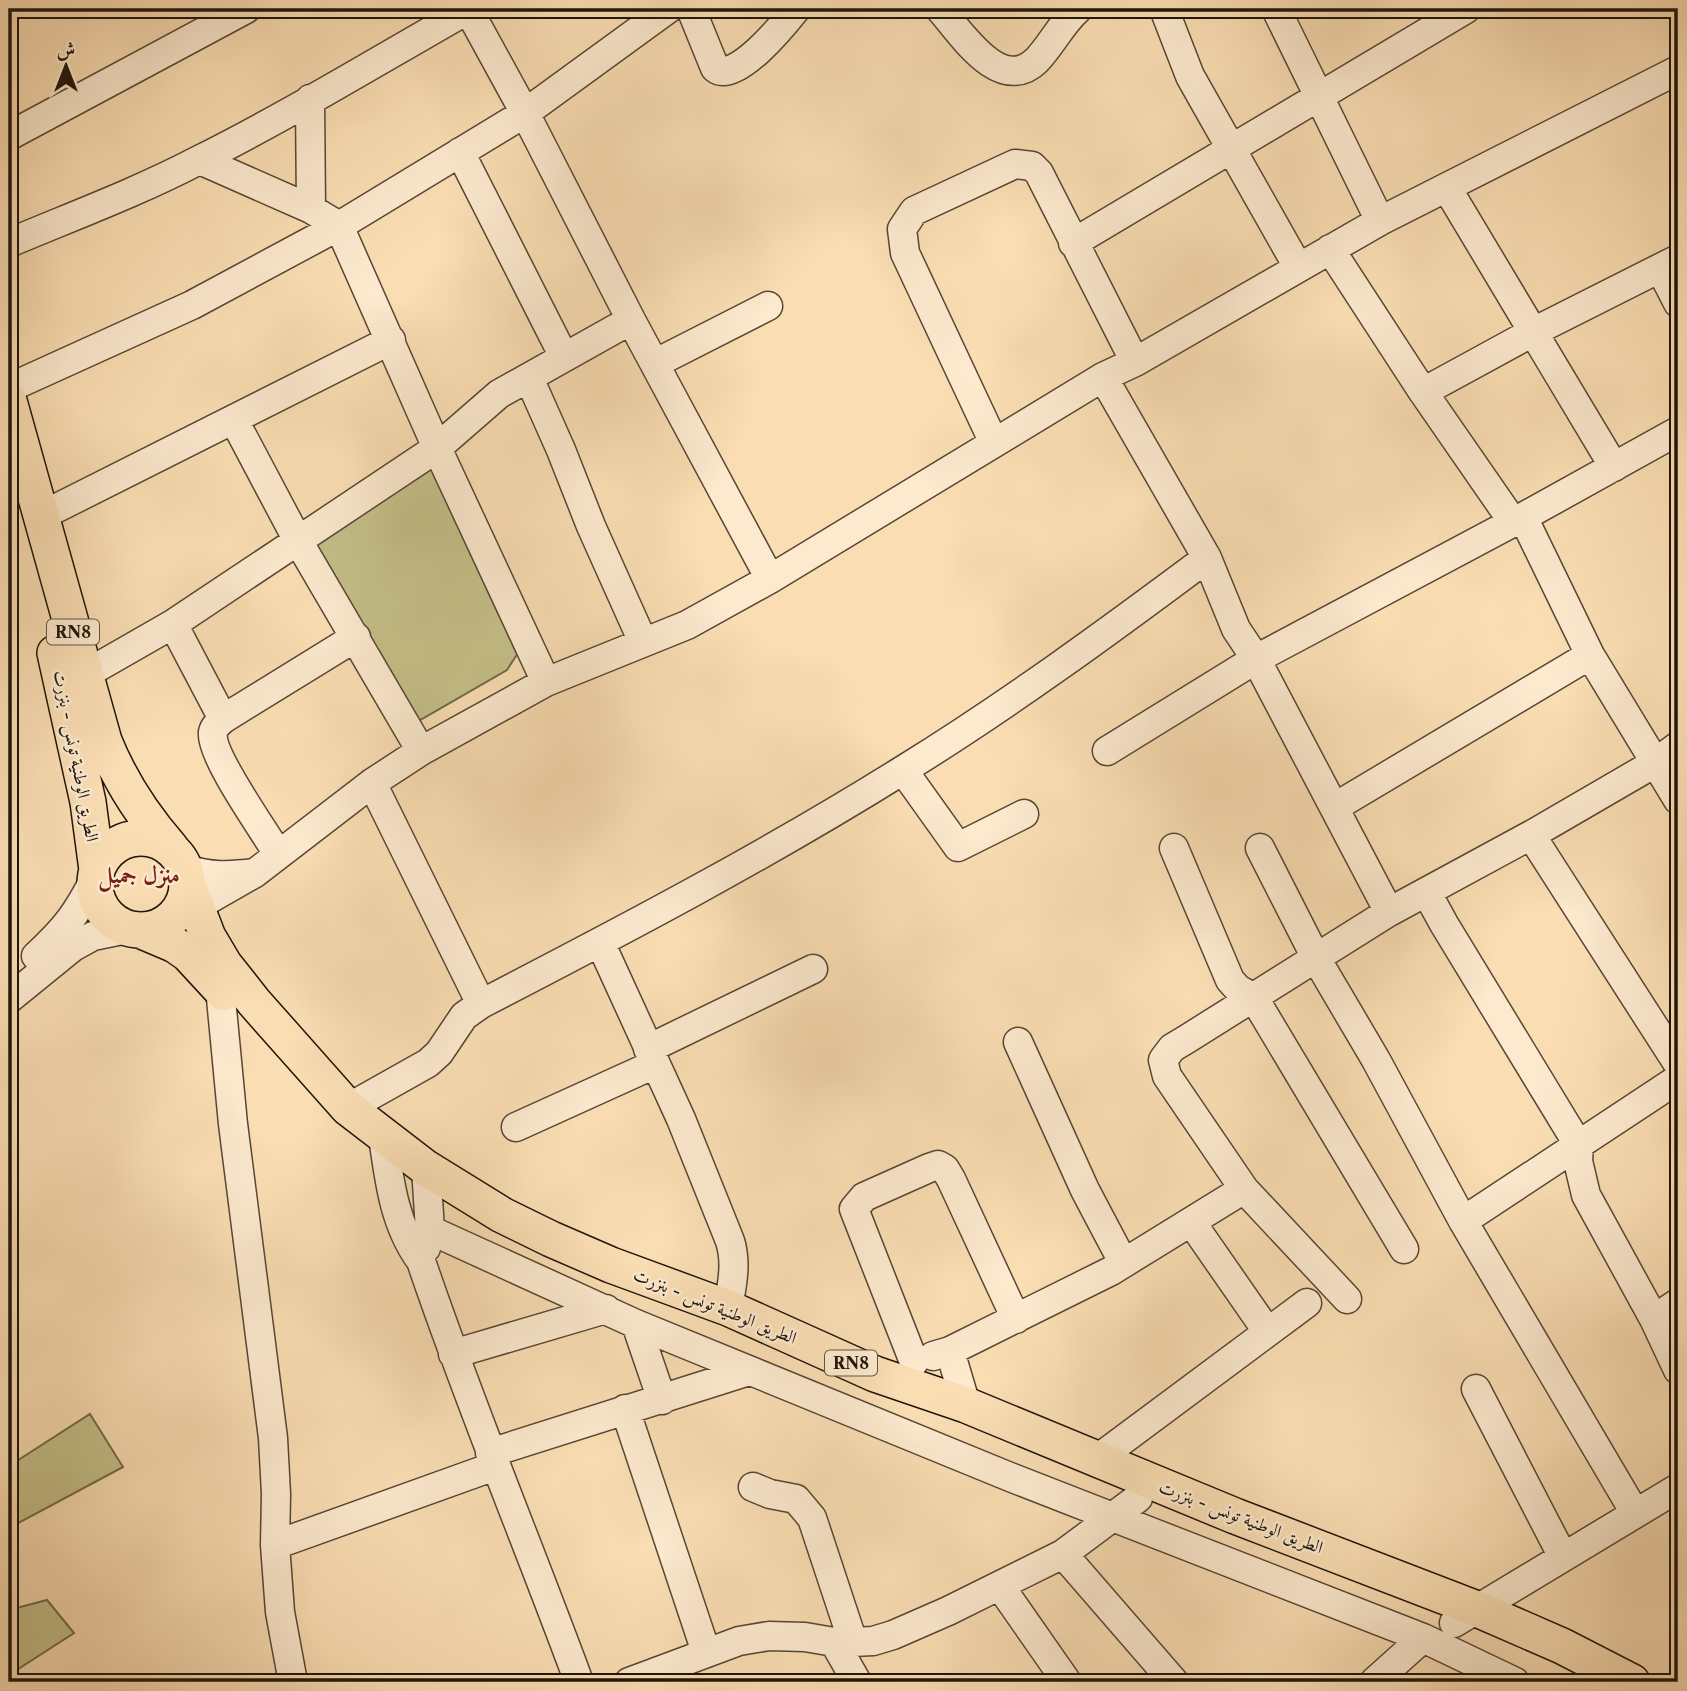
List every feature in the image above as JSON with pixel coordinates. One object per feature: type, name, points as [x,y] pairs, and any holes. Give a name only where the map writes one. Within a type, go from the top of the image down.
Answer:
[{"type":"main road","name":"الطريق الوطنية تونس - بنزرت","points":[[9,401],[104,741],[115,769],[157,832],[175,945],[188,954],[220,988],[257,1036],[327,1111],[537,1255],[603,1284],[1020,1438],[1096,1460],[1451,1624],[1588,1682]]},
{"type":"main road","name":"الطريق الوطنية تونس - بنزرت","points":[[9,481],[64,688],[88,802],[96,874]]},
{"type":"main road","name":"RN8","points":[[128,839],[158,841],[168,898],[113,921],[102,909],[96,894],[96,874],[104,856],[128,839]]},
{"type":"main road","name":"الطريق الوطنية تونس - بنزرت","points":[[168,898],[208,937],[224,964],[254,1003],[385,1150]]},
{"type":"main road","name":"الطريق الوطنية تونس - بنزرت","points":[[427,1182],[611,1265],[728,1308],[875,1374],[966,1405],[1125,1508],[1451,1624],[1562,1646],[1632,1682]]},
{"type":"street","points":[[9,136],[200,20],[246,9]]},
{"type":"street","points":[[9,243],[153,183],[200,160],[468,9],[770,579]]},
{"type":"street","points":[[9,388],[192,304],[339,226],[525,113],[668,9]]},
{"type":"street","points":[[691,9],[718,72],[741,65],[760,49],[796,9]]},
{"type":"street","points":[[940,9],[988,64],[1005,71],[1026,68],[1036,60],[1078,9]]},
{"type":"street","points":[[1164,9],[1190,76],[1298,267]]},
{"type":"street","points":[[1276,9],[1380,221]]},
{"type":"street","points":[[1073,243],[1466,9]]},
{"type":"street","points":[[168,898],[255,873],[372,783],[421,751],[546,682],[687,625],[770,579],[1103,377],[1135,362],[1330,249],[1678,70]]},
{"type":"street","points":[[310,99],[311,209]]},
{"type":"street","points":[[460,152],[564,357]]},
{"type":"street","points":[[200,160],[311,209],[339,226],[546,682]]},
{"type":"street","points":[[994,443],[905,253],[902,229],[914,211],[1015,164],[1032,166],[1039,173],[1135,362]]},
{"type":"street","points":[[1447,188],[1614,467]]},
{"type":"street","points":[[1330,249],[1423,392],[1518,520],[1590,655],[1678,800]]},
{"type":"street","points":[[1423,392],[1533,332],[1669,264],[1678,303]]},
{"type":"street","points":[[656,363],[768,306]]},
{"type":"street","points":[[84,675],[173,624],[438,448],[499,394],[631,320]]},
{"type":"street","points":[[41,516],[391,340]]},
{"type":"street","points":[[1103,377],[1207,558],[1236,629],[1256,660],[1389,912]]},
{"type":"street","points":[[529,378],[643,642]]},
{"type":"street","points":[[233,420],[298,539],[421,751]]},
{"type":"street","points":[[1107,751],[1256,660],[1678,431]]},
{"type":"street","points":[[348,1108],[428,1063],[439,1053],[464,1016],[481,1004],[600,942],[903,770],[1058,669],[1207,558]]},
{"type":"street","points":[[173,624],[223,719]]},
{"type":"street","points":[[278,855],[215,748],[212,734],[215,726],[223,719],[356,637]]},
{"type":"street","points":[[1335,807],[1590,655]]},
{"type":"street","points":[[1347,1299],[1244,1189],[1167,1076],[1164,1060],[1172,1048],[1389,912],[1531,835],[1655,763],[1678,746]]},
{"type":"street","points":[[903,770],[958,847],[1024,814]]},
{"type":"street","points":[[372,783],[481,1004]]},
{"type":"street","points":[[1531,835],[1678,1064]]},
{"type":"street","points":[[1174,848],[1223,968],[1238,989],[1254,998],[1404,1250]]},
{"type":"street","points":[[1261,848],[1316,958],[1376,1060],[1463,1221],[1635,1513]]},
{"type":"street","points":[[9,999],[73,947],[168,898],[203,875],[222,877],[255,873]]},
{"type":"street","points":[[9,980],[62,932],[77,913],[96,874]]},
{"type":"street","points":[[1427,892],[1579,1146],[1578,1161],[1586,1195],[1654,1319],[1678,1370]]},
{"type":"street","points":[[600,942],[681,1119],[734,1254],[728,1308]]},
{"type":"street","points":[[516,1127],[813,969]]},
{"type":"street","points":[[220,988],[233,1124],[272,1438],[280,1612],[293,1682]]},
{"type":"street","points":[[1018,1042],[1085,1190],[1123,1262]]},
{"type":"street","points":[[1463,1221],[1678,1079]]},
{"type":"street","points":[[385,1150],[396,1209],[408,1241],[421,1261],[453,1354],[579,1682]]},
{"type":"street","points":[[914,1362],[853,1209],[864,1197],[929,1168],[938,1165],[945,1169],[951,1179],[1016,1319]]},
{"type":"street","points":[[421,1261],[430,1230],[427,1182]]},
{"type":"street","points":[[875,1374],[950,1351],[1016,1319],[1192,1223],[1244,1189]]},
{"type":"street","points":[[1192,1223],[1267,1331]]},
{"type":"street","points":[[430,1230],[636,1324],[749,1371],[1125,1508]]},
{"type":"street","points":[[1096,1460],[1307,1303]]},
{"type":"street","points":[[1654,1319],[1678,1304]]},
{"type":"street","points":[[453,1354],[606,1309]]},
{"type":"street","points":[[636,1324],[662,1400]]},
{"type":"street","points":[[950,1351],[966,1405]]},
{"type":"street","points":[[275,1545],[625,1409],[662,1400],[749,1371]]},
{"type":"street","points":[[1476,1389],[1563,1556]]},
{"type":"street","points":[[625,1409],[706,1652]]},
{"type":"street","points":[[753,1487],[770,1494],[796,1499],[812,1518],[857,1682]]},
{"type":"street","points":[[1374,1682],[1451,1624],[1678,1488]]},
{"type":"street","points":[[629,1682],[739,1641],[769,1636],[844,1642],[873,1641],[893,1635],[1063,1554],[1125,1508]]},
{"type":"street","points":[[1063,1554],[1174,1682]]},
{"type":"street","points":[[1000,1586],[1067,1682]]},
{"type":"street","points":[[1451,1624],[1515,1682]]},
{"type":"shaded area","points":[[433,466],[518,653],[507,670],[408,727],[307,539]]},
{"type":"shaded area","points":[[90,1414],[123,1467],[9,1528],[9,1466]]},
{"type":"shaded area","points":[[47,1600],[74,1633],[9,1675],[9,1610]]},
{"type":"district","name":"منزل جميل","points":[[139,874]]}]
